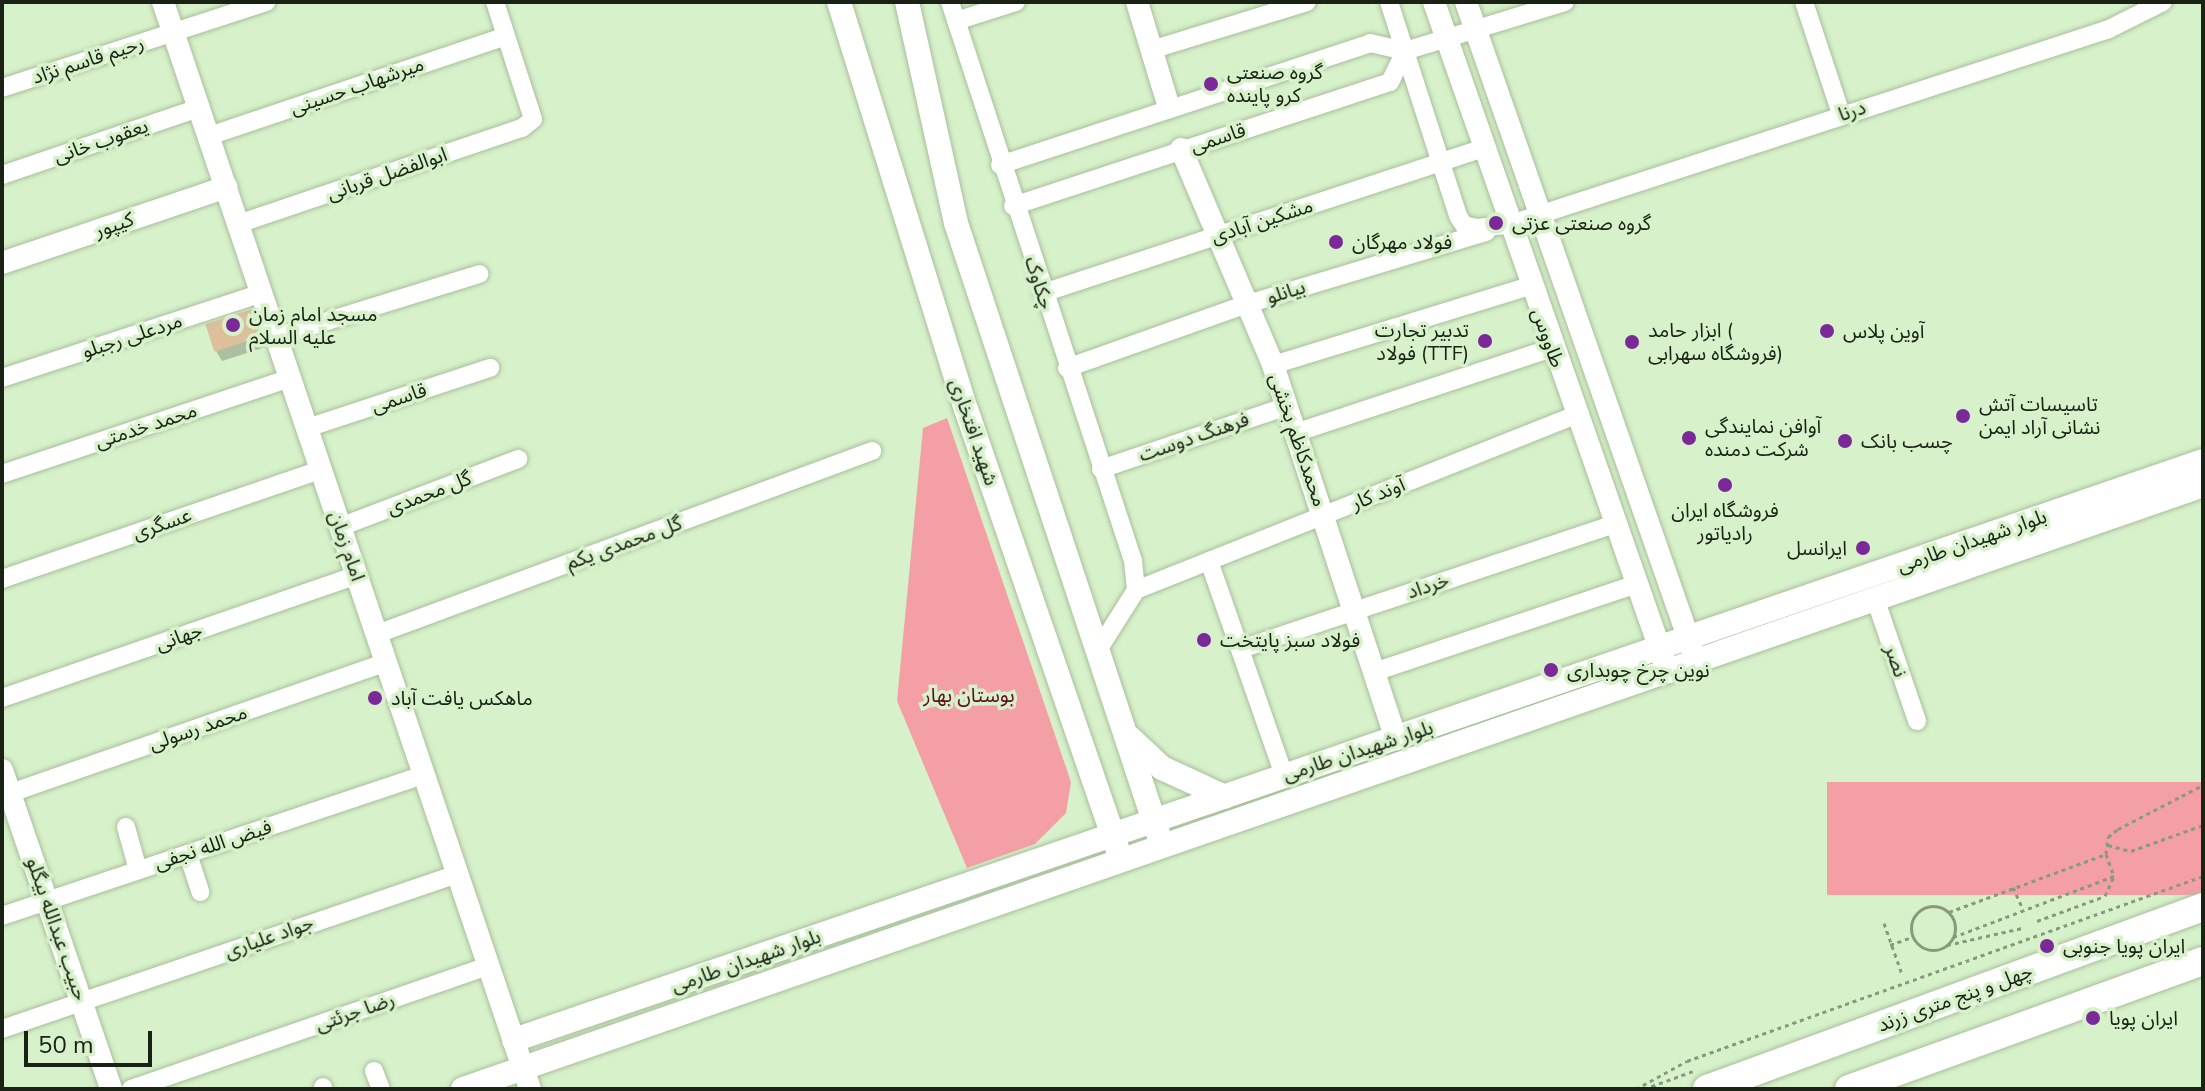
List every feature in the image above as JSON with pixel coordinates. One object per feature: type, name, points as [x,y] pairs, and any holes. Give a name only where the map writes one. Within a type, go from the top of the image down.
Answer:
[{"type":"main road","name":"شهید افتخاری","points":[[839,2],[966,409],[1120,858]]},
{"type":"main road","points":[[907,2],[956,223],[1162,843]]},
{"type":"main road","name":"بلوار شهیدان طارمی","points":[[1693,651],[2203,461]]},
{"type":"main road","name":"بلوار شهیدان طارمی","points":[[514,1040],[1284,775],[1693,651],[1876,601],[2203,485]]},
{"type":"main road","name":"بلوار شهیدان طارمی","points":[[463,1089],[526,1079],[1664,660]]},
{"type":"main road","points":[[1126,733],[1162,768],[1225,797]]},
{"type":"main road","name":"چهل و پنج متری زرند","points":[[1707,1089],[2203,907]]},
{"type":"main road","points":[[1849,1089],[2203,961]]},
{"type":"street","name":"امام زمان","points":[[163,2],[526,1079]]},
{"type":"street","name":"رحیم قاسم نژاد","points":[[2,88],[266,2]]},
{"type":"street","points":[[495,2],[506,36]]},
{"type":"street","name":"چکاوک","points":[[950,2],[1013,206],[1133,561],[1136,590]]},
{"type":"street","points":[[956,21],[1016,2]]},
{"type":"street","points":[[1137,2],[1169,107]]},
{"type":"street","points":[[1151,50],[1307,2]]},
{"type":"street","points":[[1389,2],[1440,162],[1464,225],[1508,225]]},
{"type":"street","name":"طاووس","points":[[1434,2],[1481,149],[1664,660]]},
{"type":"street","name":"طاووس","points":[[1466,2],[1693,651]]},
{"type":"street","points":[[1000,165],[1370,43],[1405,51],[1446,41],[1565,2]]},
{"type":"street","points":[[1804,2],[1841,114]]},
{"type":"street","name":"درنا","points":[[1508,225],[1539,212],[2109,29],[2163,2]]},
{"type":"street","name":"ابوالفضل قربانی","points":[[238,224],[522,128],[533,119],[506,36]]},
{"type":"street","name":"میرشهاب حسینی","points":[[209,136],[506,36]]},
{"type":"street","name":"قاسمی","points":[[1013,206],[1390,82],[1405,51]]},
{"type":"street","name":"یعقوب خانی","points":[[2,175],[199,108]]},
{"type":"street","name":"محمدکاظم بخشی","points":[[1181,149],[1214,236],[1273,365],[1396,739]]},
{"type":"street","name":"مشکین آبادی","points":[[1043,293],[1481,149]]},
{"type":"street","name":"کیپور","points":[[2,263],[226,187]]},
{"type":"street","name":"بیانلو","points":[[1067,368],[1244,305],[1508,225]]},
{"type":"street","points":[[276,337],[479,274]]},
{"type":"street","points":[[1273,365],[1530,286]]},
{"type":"street","name":"مردعلی رجبلو","points":[[2,378],[262,293]]},
{"type":"street","points":[[1295,433],[1552,348]]},
{"type":"street","name":"قاسمی","points":[[307,428],[490,368]]},
{"type":"street","name":"محمد خدمتی","points":[[2,474],[290,378]]},
{"type":"street","name":"فرهنگ دوست","points":[[1101,469],[1287,406]]},
{"type":"street","name":"آوند کار","points":[[1136,590],[1576,415]]},
{"type":"street","name":"گل محمدی یکم","points":[[377,634],[872,451]]},
{"type":"street","name":"گل محمدی","points":[[340,527],[518,459]]},
{"type":"street","name":"عسگری","points":[[2,579],[321,470]]},
{"type":"street","name":"خرداد","points":[[1241,649],[1615,524]]},
{"type":"street","points":[[1209,561],[1284,775]]},
{"type":"street","name":"جهانی","points":[[2,698],[357,575]]},
{"type":"street","points":[[1374,672],[1637,584]]},
{"type":"street","points":[[1098,650],[1136,590]]},
{"type":"street","name":"نصر","points":[[1876,601],[1917,721]]},
{"type":"street","name":"محمد رسولی","points":[[6,794],[386,662]]},
{"type":"street","name":"حبیب عبدالله بیگلو","points":[[2,770],[6,794],[47,901],[111,1089]]},
{"type":"street","name":"فیض الله نجفی","points":[[2,916],[424,775]]},
{"type":"street","points":[[126,827],[138,870]]},
{"type":"street","points":[[188,854],[200,892]]},
{"type":"street","name":"جواد علیاری","points":[[2,1029],[457,874]]},
{"type":"street","name":"رضا جرئتی","points":[[131,1089],[489,966]]},
{"type":"street","points":[[374,1071],[381,1089]]},
{"type":"path","points":[[2037,921],[2105,896],[2114,876],[2106,854],[2107,845],[2118,829],[2203,785]]},
{"type":"path","points":[[2107,845],[2131,851],[2203,825]]},
{"type":"path","points":[[1912,937],[1912,918],[1919,910],[1938,906],[1949,912],[2106,854]]},
{"type":"path","points":[[1947,945],[1953,937],[2114,876]]},
{"type":"path","points":[[1636,1089],[1687,1061],[2203,876]]},
{"type":"path","points":[[2013,887],[2023,910]]},
{"type":"path","points":[[1949,912],[1953,937]]},
{"type":"path","points":[[1884,923],[1902,974]]},
{"type":"path","points":[[1912,937],[1928,950],[2022,928]]},
{"type":"path","points":[[1890,945],[1912,937]]},
{"type":"green space","name":"بوستان بهار","points":[[947,418],[1071,782],[1066,813],[1035,844],[967,868],[897,701],[923,428]]},
{"type":"green space","points":[[1827,782],[2203,782],[2203,895],[1827,895]]},
{"type":"building","name":"مسجد امام زمان علیه السلام","points":[[252,309],[261,337],[214,352],[205,324]]},
{"type":"place","name":"گروه صنعتی کرو پاینده","points":[[1211,84]]},
{"type":"place","name":"گروه صنعتی عزتی","points":[[1496,223]]},
{"type":"place","name":"فولاد مهرگان","points":[[1336,242]]},
{"type":"place","name":"مسجد امام زمان علیه السلام","points":[[233,325]]},
{"type":"place","name":"آوین پلاس","points":[[1827,331]]},
{"type":"place","name":"تدبیر تجارت فولاد (TTF)","points":[[1485,341]]},
{"type":"place","name":"ابزار حامد ( فروشگاه سهرابی)","points":[[1632,342]]},
{"type":"place","name":"تاسیسات آتش نشانی آراد ایمن","points":[[1963,416]]},
{"type":"place","name":"آوافن نمایندگی شرکت دمنده","points":[[1689,438]]},
{"type":"place","name":"چسب بانک","points":[[1845,441]]},
{"type":"place","name":"فروشگاه ایران رادیاتور","points":[[1725,485]]},
{"type":"place","name":"ایرانسل","points":[[1863,548]]},
{"type":"place","name":"فولاد سبز پایتخت","points":[[1204,640]]},
{"type":"place","name":"نوین چرخ چوبداری","points":[[1551,670]]},
{"type":"place","name":"ماهکس یافت آباد","points":[[375,698]]},
{"type":"place","name":"ایران پویا جنوبی","points":[[2047,946]]},
{"type":"place","name":"ایران پویا","points":[[2093,1018]]}]
